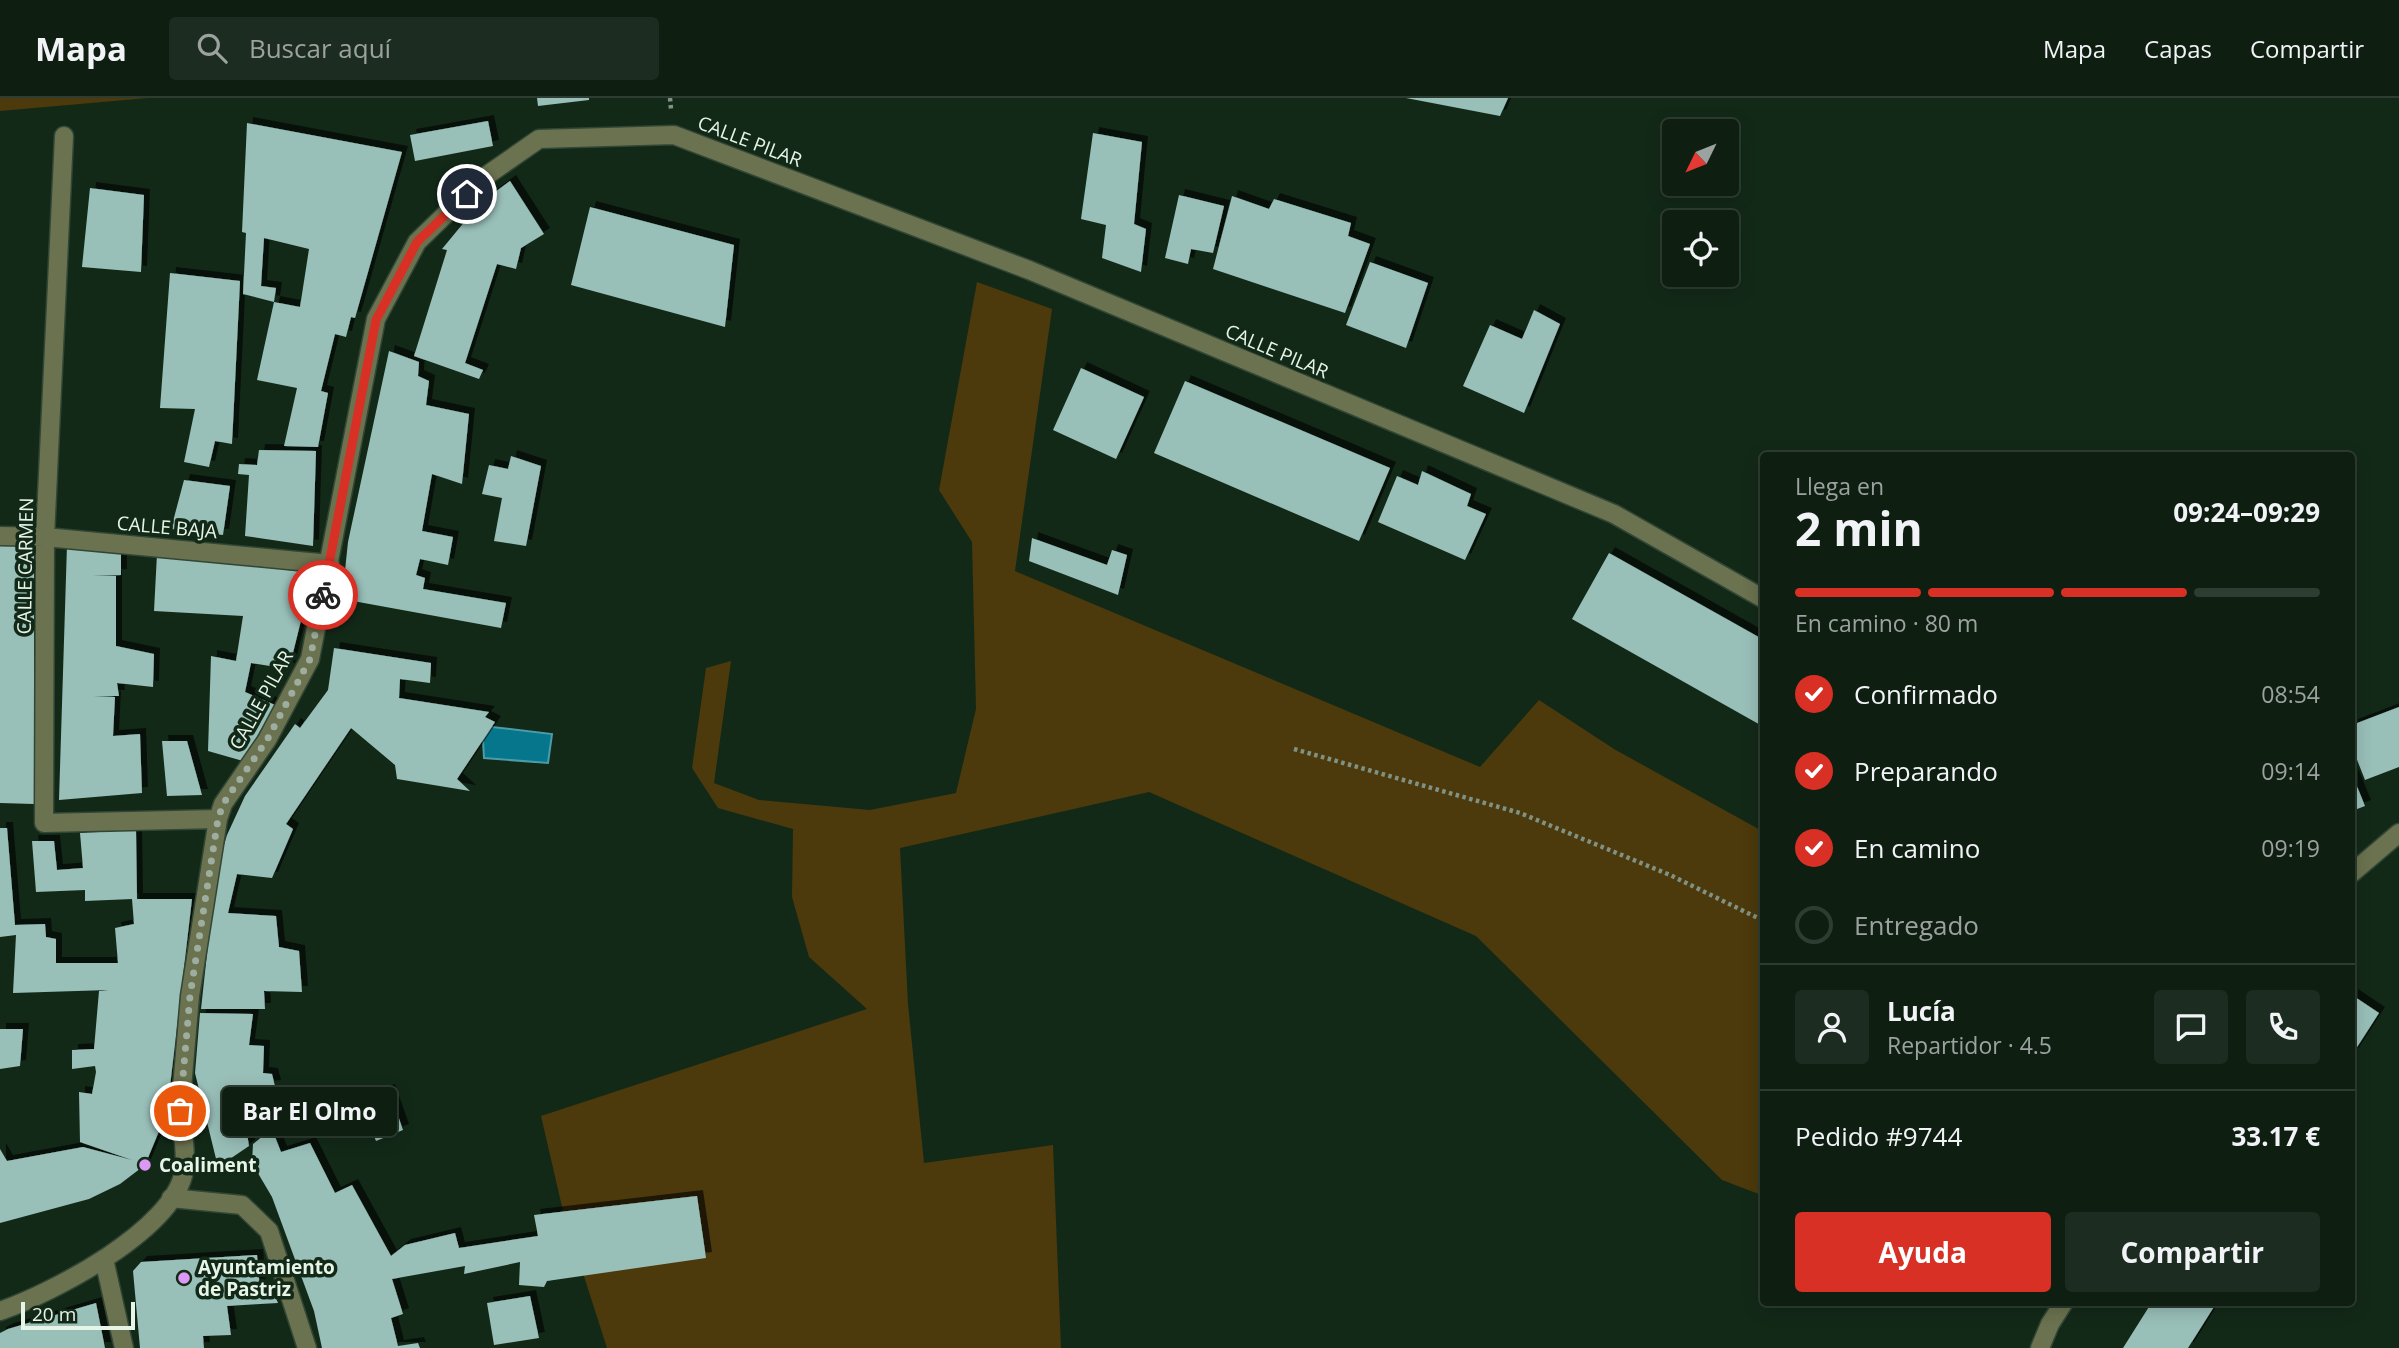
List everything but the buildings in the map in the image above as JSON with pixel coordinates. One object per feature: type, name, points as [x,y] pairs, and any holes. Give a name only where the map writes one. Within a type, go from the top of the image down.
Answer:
[{"type":"street","name":"CALLE PILAR","points":[[0,1311],[32,1300],[104,1259],[162,1213],[184,1171],[180,1111],[190,996],[218,819],[223,804],[267,740],[310,659],[376,320],[417,242],[484,178],[539,139],[674,135],[1029,270],[1614,514],[1760,597]]},
{"type":"street","name":"CALLE CARMEN","points":[[64,136],[45,537],[44,823],[218,819]]},
{"type":"street","name":"CALLE BAJA","points":[[0,536],[45,537],[330,564]]},
{"type":"street","points":[[2355,870],[2399,833]]},
{"type":"street","points":[[171,1198],[243,1205],[269,1231],[307,1348]]},
{"type":"street","points":[[104,1259],[124,1348]]},
{"type":"street","points":[[2040,1348],[2061,1306]]},
{"type":"path","points":[[1294,749],[1520,813],[1670,874],[1760,919]]},
{"type":"shaded area","points":[[0,98],[148,98],[0,111]]},
{"type":"shaded area","points":[[977,282],[1052,309],[1015,571],[1480,767],[1539,700],[1614,749],[1760,830],[1760,1194],[1722,1180],[1476,936],[1149,792],[900,848],[908,1004],[924,1163],[1053,1145],[1061,1348],[607,1348],[563,1211],[541,1116],[867,1009],[809,957],[792,897],[793,829],[718,808],[692,768],[706,668],[731,661],[714,783],[759,800],[870,810],[956,793],[976,709],[972,542],[939,490]]},
{"type":"water","points":[[492,727],[552,734],[548,763],[484,758],[483,740]]},
{"type":"way so far","points":[[180,1111],[190,996],[218,819],[223,804],[267,740],[310,659],[323,595]]},
{"type":"place","name":"Bar El Olmo","points":[[180,1111]]},
{"type":"place","name":"Coaliment","points":[[145,1165]]},
{"type":"place","name":"Ayuntamiento de Pastriz","points":[[184,1278]]},
{"type":"route","points":[[323,595],[376,320],[417,242],[467,194]]}]
